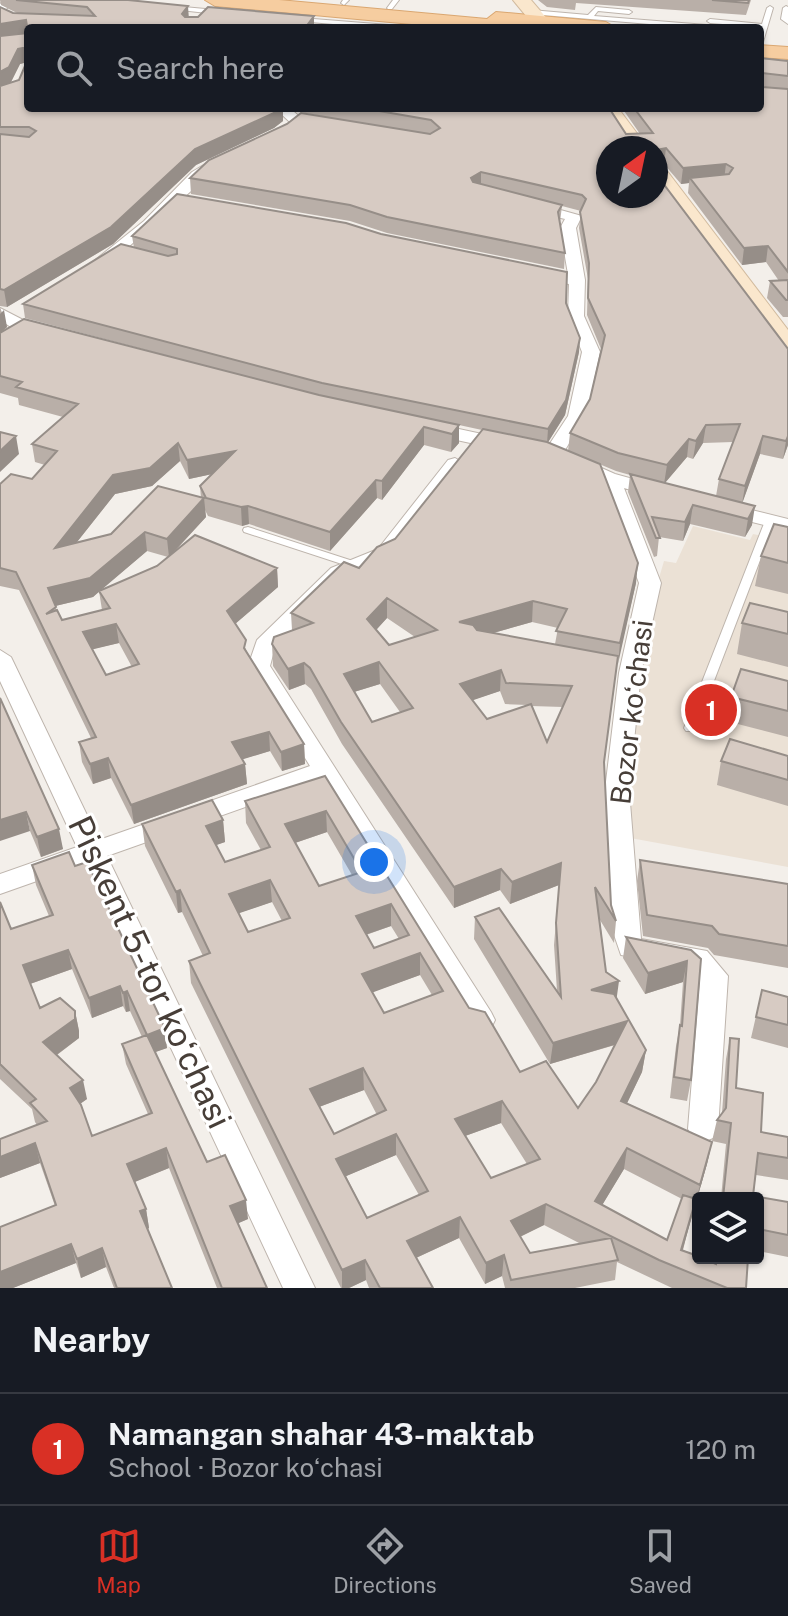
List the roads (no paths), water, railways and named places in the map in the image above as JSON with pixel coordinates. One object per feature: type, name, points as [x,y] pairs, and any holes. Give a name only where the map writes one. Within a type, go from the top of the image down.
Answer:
[{"type":"main road","points":[[311,0],[345,2],[390,18],[441,24]]},
{"type":"main road","points":[[215,6],[280,14],[390,18],[603,17]]},
{"type":"main road","points":[[461,24],[532,18]]},
{"type":"main road","points":[[764,38],[788,45]]},
{"type":"main road","points":[[764,39],[788,53]]},
{"type":"street","points":[[13,0],[0,11],[15,20]]},
{"type":"street","points":[[196,24],[215,6]]},
{"type":"street","points":[[611,112],[629,136]]},
{"type":"street","points":[[281,134],[293,114],[339,129]]},
{"type":"street","points":[[89,270],[125,252],[184,200],[203,170],[226,159]]},
{"type":"street","points":[[670,184],[788,347]]},
{"type":"street","points":[[509,202],[574,216],[568,228],[577,280],[576,316],[591,352],[577,416],[538,451]]},
{"type":"street","points":[[516,270],[577,280]]},
{"type":"street","points":[[14,320],[68,339]]},
{"type":"street","points":[[414,425],[538,451],[608,478],[667,494]]},
{"type":"street","points":[[476,439],[395,538],[389,552],[375,561],[352,564],[279,630],[265,645],[260,657],[262,675],[481,1020]]},
{"type":"street","name":"Bozor koʻchasi","points":[[608,478],[618,496],[650,583],[623,672],[617,790],[626,937],[635,949],[700,961],[714,976],[703,1129]]},
{"type":"street","points":[[711,506],[779,523]]},
{"type":"street","name":"Piskent 5-tor koʻchasi","points":[[0,657],[299,1288]]},
{"type":"street","points":[[0,884],[325,770]]},
{"type":"lane","points":[[165,7],[215,6]]},
{"type":"lane","points":[[764,27],[770,8]]},
{"type":"lane","points":[[786,8],[784,19],[788,22]]},
{"type":"lane","points":[[603,17],[632,16],[675,24]]},
{"type":"lane","points":[[665,16],[702,24]]},
{"type":"lane","points":[[764,60],[788,63]]},
{"type":"lane","points":[[690,728],[779,523]]},
{"type":"lane","points":[[248,530],[352,564]]},
{"type":"place","name":"Namangan shahar 43-maktab","points":[[711,710]]}]
